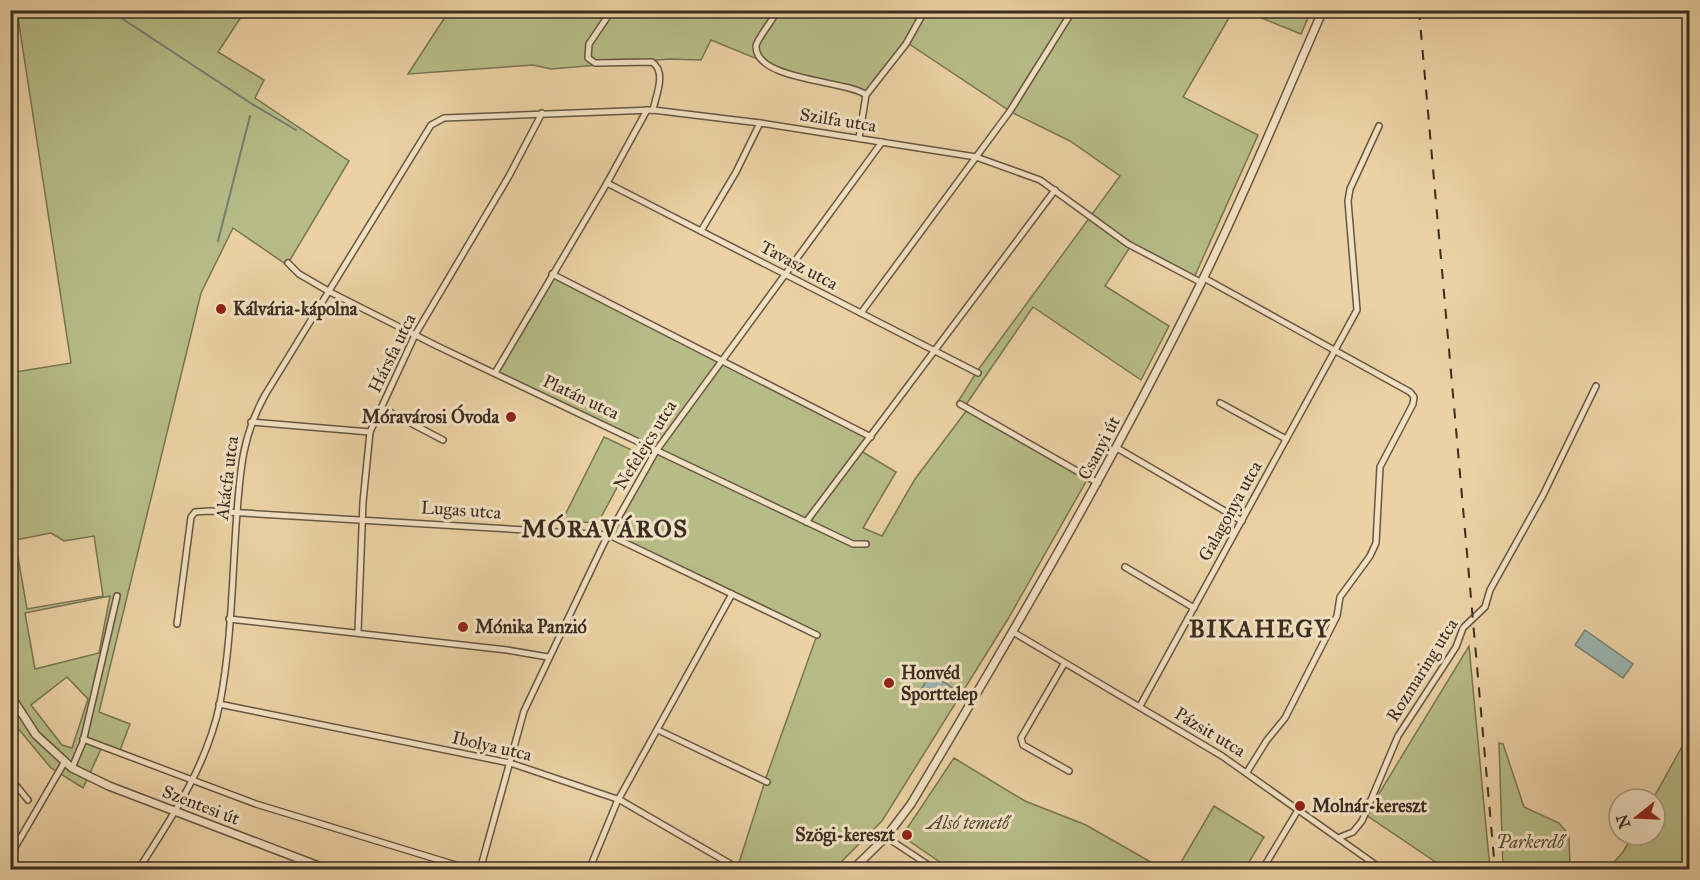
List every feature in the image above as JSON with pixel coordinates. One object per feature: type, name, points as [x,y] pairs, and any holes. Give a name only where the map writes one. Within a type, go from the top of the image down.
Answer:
[{"type":"street","points":[[495,373],[650,110],[661,74],[656,64],[652,62],[595,63],[588,58],[589,44],[612,10]]},
{"type":"street","points":[[778,10],[757,43],[758,51],[763,59],[794,77],[857,89],[867,95]]},
{"type":"street","points":[[859,138],[867,95],[906,44],[925,10]]},
{"type":"street","points":[[861,313],[1022,93],[1073,10]]},
{"type":"street","name":"Csanyi út","points":[[852,870],[886,837],[911,804],[1098,483],[1203,280],[1323,10]]},
{"type":"street","name":"Szilfa utca","points":[[437,120],[542,113],[650,110],[760,123],[976,157],[1017,170],[1055,190],[1128,244],[1203,280],[1410,392],[1414,398],[1413,404],[1386,454],[1378,480],[1376,543],[1370,556],[1340,597],[1336,616],[1285,718],[1247,772]]},
{"type":"street","name":"Hársfa utca","points":[[358,632],[370,432],[416,335],[542,113]]},
{"type":"street","name":"Akácfa utca","points":[[138,870],[193,780],[219,704],[229,619],[242,454],[251,422],[264,395],[330,292],[431,125],[437,120]]},
{"type":"street","points":[[702,231],[736,172],[760,123]]},
{"type":"street","name":"Galagonya utca","points":[[1140,706],[1358,305],[1348,201],[1350,189],[1379,126]]},
{"type":"street","name":"Nefelejcs utca","points":[[480,870],[524,711],[548,657],[609,535],[656,451],[882,142]]},
{"type":"street","name":"Tavasz utca","points":[[607,183],[818,293],[936,350],[978,374]]},
{"type":"street","points":[[806,522],[1055,190]]},
{"type":"street","name":"Platán utca","points":[[288,263],[299,274],[330,292],[416,335],[853,544],[866,544]]},
{"type":"street","points":[[552,274],[871,437]]},
{"type":"street","name":"Rozmaring utca","points":[[1338,838],[1353,832],[1362,820],[1398,736],[1456,647],[1463,628],[1485,608],[1490,590],[1543,495],[1596,386]]},
{"type":"street","points":[[1220,403],[1286,439]]},
{"type":"street","points":[[960,404],[1098,483]]},
{"type":"street","points":[[382,408],[443,440]]},
{"type":"street","points":[[251,422],[370,432]]},
{"type":"street","points":[[1117,448],[1242,521]]},
{"type":"street","name":"Lugas utca","points":[[177,624],[191,518],[199,511],[609,535],[817,635]]},
{"type":"street","points":[[1125,567],[1194,608]]},
{"type":"street","points":[[589,870],[618,800],[732,594]]},
{"type":"street","points":[[72,768],[83,739],[117,596]]},
{"type":"street","points":[[229,619],[358,632],[548,657]]},
{"type":"street","name":"Pázsit utca","points":[[1013,632],[1247,772],[1383,870]]},
{"type":"street","points":[[1064,664],[1021,738],[1023,745],[1069,771]]},
{"type":"street","name":"Szentesi út","points":[[10,695],[36,735],[72,768],[109,786],[329,870]]},
{"type":"street","name":"Ibolya utca","points":[[219,704],[510,763],[618,800],[739,869]]},
{"type":"street","points":[[658,730],[767,782]]},
{"type":"street","points":[[83,739],[256,804],[472,870]]},
{"type":"street","points":[[10,856],[64,763]]},
{"type":"street","points":[[10,778],[28,800]]},
{"type":"street","points":[[1262,870],[1298,810]]},
{"type":"street","points":[[886,837],[936,870]]},
{"type":"street","points":[[295,870],[302,859]]},
{"type":"green space","points":[[17,11],[245,11],[218,52],[264,80],[255,98],[349,161],[287,265],[233,228],[201,293],[99,712],[130,724],[119,753],[102,747],[83,788],[51,768],[11,720],[10,373],[71,363]],"holes":[[[51,533],[64,541],[94,536],[103,596],[27,609],[15,540]],[[110,596],[99,653],[35,669],[25,613]],[[67,677],[88,699],[72,748],[62,745],[31,705]]]},
{"type":"green space","points":[[449,11],[1233,11],[1183,97],[1258,135],[1193,280],[1130,247],[1105,286],[1169,326],[1141,380],[1033,307],[965,406],[957,403],[978,370],[1120,176],[1070,141],[1013,113],[909,44],[870,93],[854,86],[801,77],[711,40],[701,60],[669,59],[551,69],[533,65],[408,74]]},
{"type":"green space","points":[[1244,11],[1311,11],[1301,34]]},
{"type":"green space","points":[[552,274],[871,437],[861,451],[896,472],[863,528],[882,536],[915,479],[967,410],[1088,478],[1008,619],[882,821],[834,869],[737,869],[767,775],[817,635],[609,535],[655,450],[495,373]]},
{"type":"green space","points":[[604,437],[636,452],[598,523],[562,521]]},
{"type":"green space","points":[[1469,646],[1490,869],[1446,869],[1366,815]]},
{"type":"green space","name":"Parkerdő","points":[[1689,734],[1689,869],[1608,869],[1626,847],[1667,847],[1667,787],[1660,787]]},
{"type":"green space","name":"Parkerdő","points":[[1499,743],[1503,744],[1524,807],[1559,823],[1569,835],[1570,869],[1503,869]]},
{"type":"green space","name":"Alsó temető","points":[[954,758],[1025,801],[1086,825],[1163,869],[950,869],[902,836]]},
{"type":"green space","points":[[1214,806],[1264,837],[1245,869],[1177,869]]},
{"type":"water","points":[[1585,630],[1633,664],[1623,678],[1575,645]]},
{"type":"water","points":[[931,674],[953,688],[944,702],[922,688]]},
{"type":"waterway","points":[[109,10],[252,104],[296,130]]},
{"type":"waterway","points":[[218,241],[250,116]]},
{"type":"railway","points":[[1419,10],[1495,870]]},
{"type":"place","name":"Kálvária-kápolna","points":[[221,309]]},
{"type":"place","name":"Móravárosi Óvoda","points":[[511,417]]},
{"type":"place","name":"Mónika Panzió","points":[[463,627]]},
{"type":"place","name":"Honvéd Sporttelep","points":[[889,683]]},
{"type":"place","name":"Molnár-kereszt","points":[[1300,806]]},
{"type":"place","name":"Szögi-kereszt","points":[[907,835]]},
{"type":"district","name":"MÓRAVÁROS","points":[[605,529]]},
{"type":"district","name":"BIKAHEGY","points":[[1260,629]]}]
